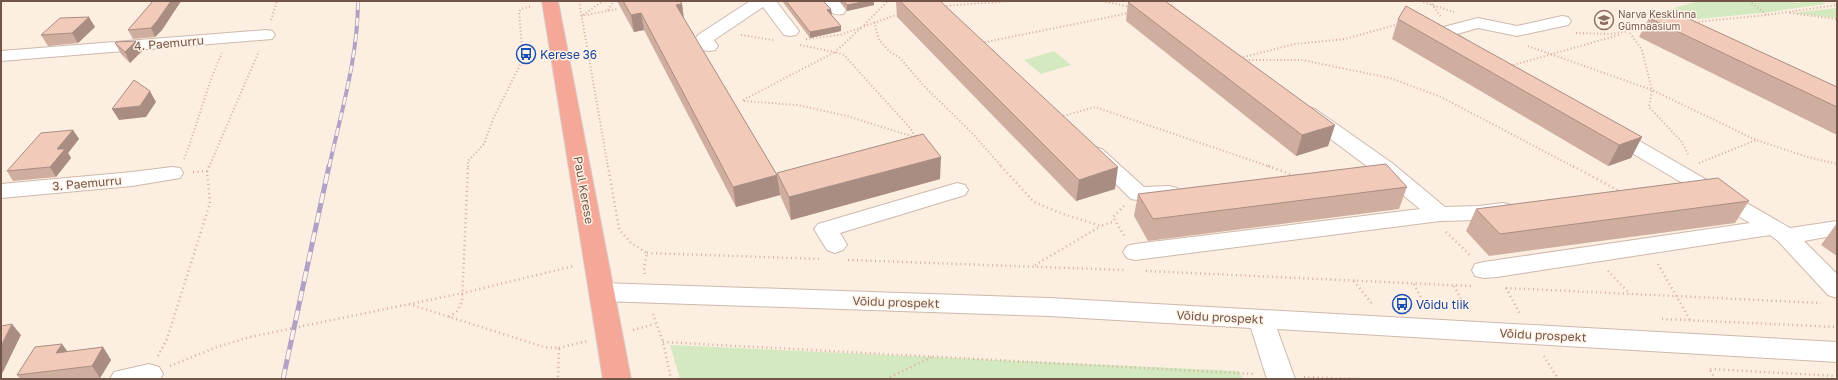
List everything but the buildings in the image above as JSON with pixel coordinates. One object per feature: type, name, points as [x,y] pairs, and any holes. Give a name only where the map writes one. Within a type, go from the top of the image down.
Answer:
[{"type":"highway","name":"Paul Kerese","points":[[550,2],[617,379]]},
{"type":"street","points":[[709,46],[704,39],[761,1]]},
{"type":"street","points":[[768,1],[796,38]]},
{"type":"street","points":[[1475,53],[1442,33],[1478,23],[1517,31],[1562,21]]},
{"type":"street","name":"4. Paemurru","points":[[1,56],[266,35]]},
{"type":"street","points":[[1290,100],[1384,168],[1434,215]]},
{"type":"street","points":[[1057,117],[1139,194],[1155,195],[1188,191]]},
{"type":"street","points":[[1597,124],[1683,176],[1780,231],[1833,296]]},
{"type":"street","points":[[1354,171],[1384,168]]},
{"type":"street","name":"3. Paemurru","points":[[1,191],[132,179],[172,173]]},
{"type":"street","points":[[836,255],[826,229],[957,190]]},
{"type":"street","points":[[1138,266],[1434,215],[1479,213],[1524,207]]},
{"type":"street","points":[[1486,281],[1497,270],[1647,246],[1780,231],[1837,228]]},
{"type":"street","name":"Võidu prospekt","points":[[602,292],[1049,307],[1261,319],[1377,316],[1529,323],[1585,351],[1648,355],[1663,331]]},
{"type":"street","points":[[1261,319],[1280,377]]},
{"type":"street","points":[[1663,331],[1837,352]]},
{"type":"path","points":[[137,376],[167,339],[210,203],[207,171],[266,35],[277,1]]},
{"type":"path","points":[[579,1],[596,90],[619,229],[630,243],[646,252],[836,255],[1034,266],[1138,266],[1354,281],[1454,286],[1486,281],[1506,288],[1678,296],[1833,296]]},
{"type":"path","points":[[581,16],[603,1]]},
{"type":"path","points":[[608,11],[614,1]]},
{"type":"path","points":[[796,38],[835,52],[844,55],[910,128],[917,140],[847,116],[797,105],[743,100],[835,52],[888,1]]},
{"type":"path","points":[[937,7],[1011,1]]},
{"type":"path","points":[[1102,1],[1118,3],[1137,9]]},
{"type":"path","points":[[1173,1],[1172,5],[1177,10],[1178,14]]},
{"type":"path","points":[[1420,1],[1468,16],[1478,23]]},
{"type":"path","points":[[1749,1],[1767,15]]},
{"type":"path","points":[[449,316],[458,311],[462,302],[468,161],[484,144],[493,119],[523,59],[518,12],[528,6],[550,2]]},
{"type":"path","points":[[1693,22],[1785,13],[1837,5]]},
{"type":"path","points":[[581,16],[617,8]]},
{"type":"path","points":[[981,44],[1133,12]]},
{"type":"path","points":[[1785,13],[1837,19]]},
{"type":"path","points":[[796,38],[840,35],[900,14]]},
{"type":"path","points":[[874,22],[879,40],[900,58],[923,86],[972,133],[1010,178],[1034,202],[1063,214],[1102,226]]},
{"type":"path","points":[[1402,23],[1345,39],[1294,44],[1234,60],[1302,60],[1390,78],[1441,96],[1621,192]]},
{"type":"path","points":[[1540,26],[1565,32],[1600,35],[1623,34]]},
{"type":"path","points":[[1510,66],[1630,32],[1650,28]]},
{"type":"path","points":[[721,29],[733,33],[774,40]]},
{"type":"path","points":[[1630,32],[1642,50],[1652,90],[1649,107],[1682,142],[1683,176],[1756,140]]},
{"type":"path","points":[[172,173],[186,154],[196,129],[212,74],[226,46],[223,42],[216,39]]},
{"type":"path","points":[[1525,45],[1554,54],[1652,90],[1756,140],[1808,157],[1837,164]]},
{"type":"path","points":[[1057,117],[1095,107],[1300,178]]},
{"type":"path","points":[[172,173],[207,171]]},
{"type":"path","points":[[1138,266],[1113,217],[1139,194]]},
{"type":"path","points":[[1434,215],[1486,281],[1506,288]]},
{"type":"path","points":[[1034,266],[1102,226],[1115,221]]},
{"type":"path","points":[[1647,246],[1678,296],[1690,321]]},
{"type":"path","points":[[646,252],[644,268],[655,324],[662,342],[671,379]]},
{"type":"path","points":[[1593,255],[1630,294]]},
{"type":"path","points":[[137,376],[217,347],[250,337],[463,292],[547,273],[595,260]]},
{"type":"path","points":[[1354,281],[1373,306],[1377,316]]},
{"type":"path","points":[[1414,284],[1426,308]]},
{"type":"path","points":[[1454,286],[1467,310]]},
{"type":"path","points":[[408,304],[544,347],[559,348],[558,379]]},
{"type":"path","points":[[1419,308],[1433,308]]},
{"type":"path","points":[[1460,310],[1474,310]]},
{"type":"path","points":[[1512,312],[1529,323]]},
{"type":"path","points":[[1663,331],[1690,321],[1837,327]]},
{"type":"path","points":[[662,342],[933,356],[1280,377],[1360,379]]},
{"type":"path","points":[[886,379],[933,356]]},
{"type":"path","points":[[1716,379],[1709,369],[1837,376]]},
{"type":"green space","points":[[1697,1],[1792,1],[1797,3],[1812,1],[1826,4],[1770,12],[1689,20],[1668,10]]},
{"type":"green space","points":[[1837,8],[1837,18],[1792,13]]},
{"type":"green space","points":[[1054,51],[1071,65],[1041,74],[1024,60]]},
{"type":"green space","points":[[670,345],[1239,371],[1243,379],[680,379]]},
{"type":"railway","points":[[329,167],[352,64],[358,1]]},
{"type":"railway","points":[[283,379],[329,166]]},
{"type":"place","name":"Narva Kesklinna Gümnaasium","points":[[1604,20]]},
{"type":"place","name":"Kerese 36","points":[[526,54]]},
{"type":"place","name":"Võidu tiik","points":[[1402,304]]}]
